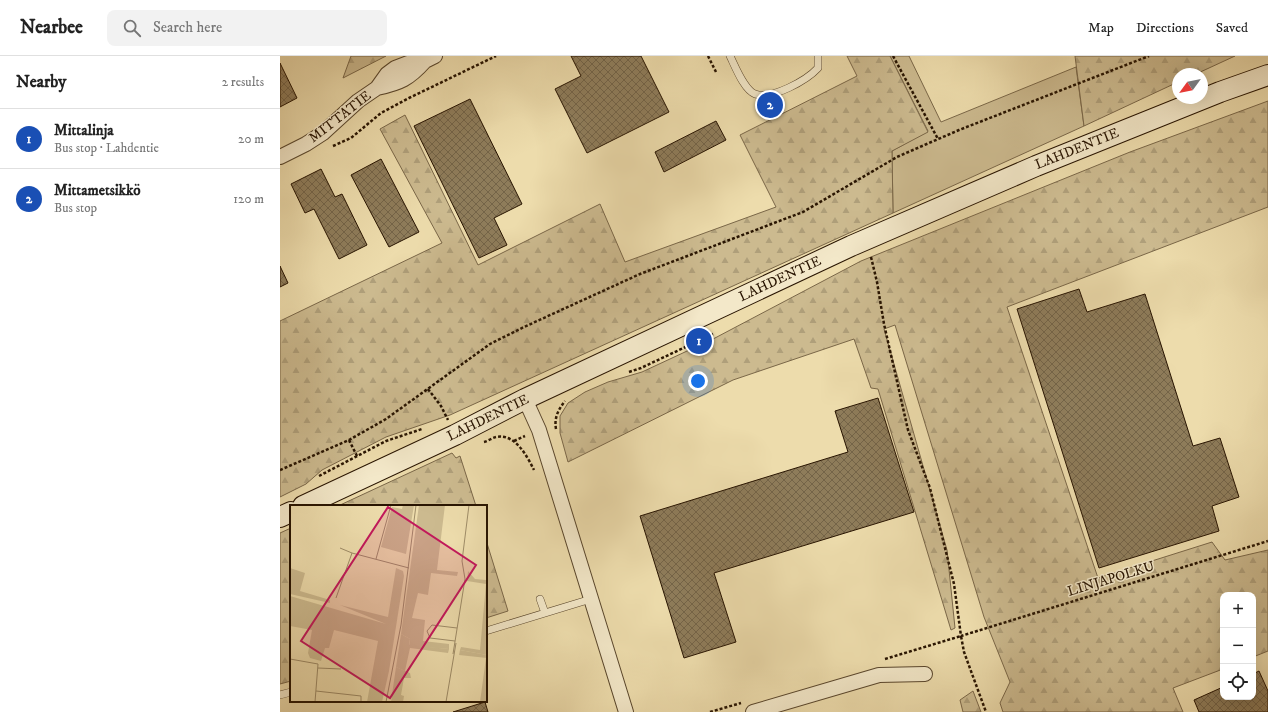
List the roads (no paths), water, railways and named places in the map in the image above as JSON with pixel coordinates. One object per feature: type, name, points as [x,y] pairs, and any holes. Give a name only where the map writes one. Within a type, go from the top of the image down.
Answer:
[{"type":"main road","name":"LAHDENTIE","points":[[305,505],[455,435],[525,399],[863,240],[1036,166],[1220,92],[1268,75]]},
{"type":"main road","points":[[280,517],[290,512]]},
{"type":"street","name":"MITTATIE","points":[[280,157],[306,144],[322,133],[358,101],[377,88],[387,74],[395,68],[408,63],[430,58]]},
{"type":"street","points":[[525,399],[539,430],[626,712]]},
{"type":"street","points":[[753,712],[879,675],[925,674]]},
{"type":"lane","points":[[730,56],[743,84],[754,94],[766,95],[788,88],[812,74],[818,68],[818,56]]},
{"type":"lane","points":[[540,599],[545,613]]},
{"type":"lane","points":[[487,631],[591,599]]},
{"type":"lane","points":[[280,695],[290,692]]},
{"type":"place","name":"Mittametsikkö","points":[[770,105]]},
{"type":"place","name":"Mittalinja","points":[[699,341]]}]
